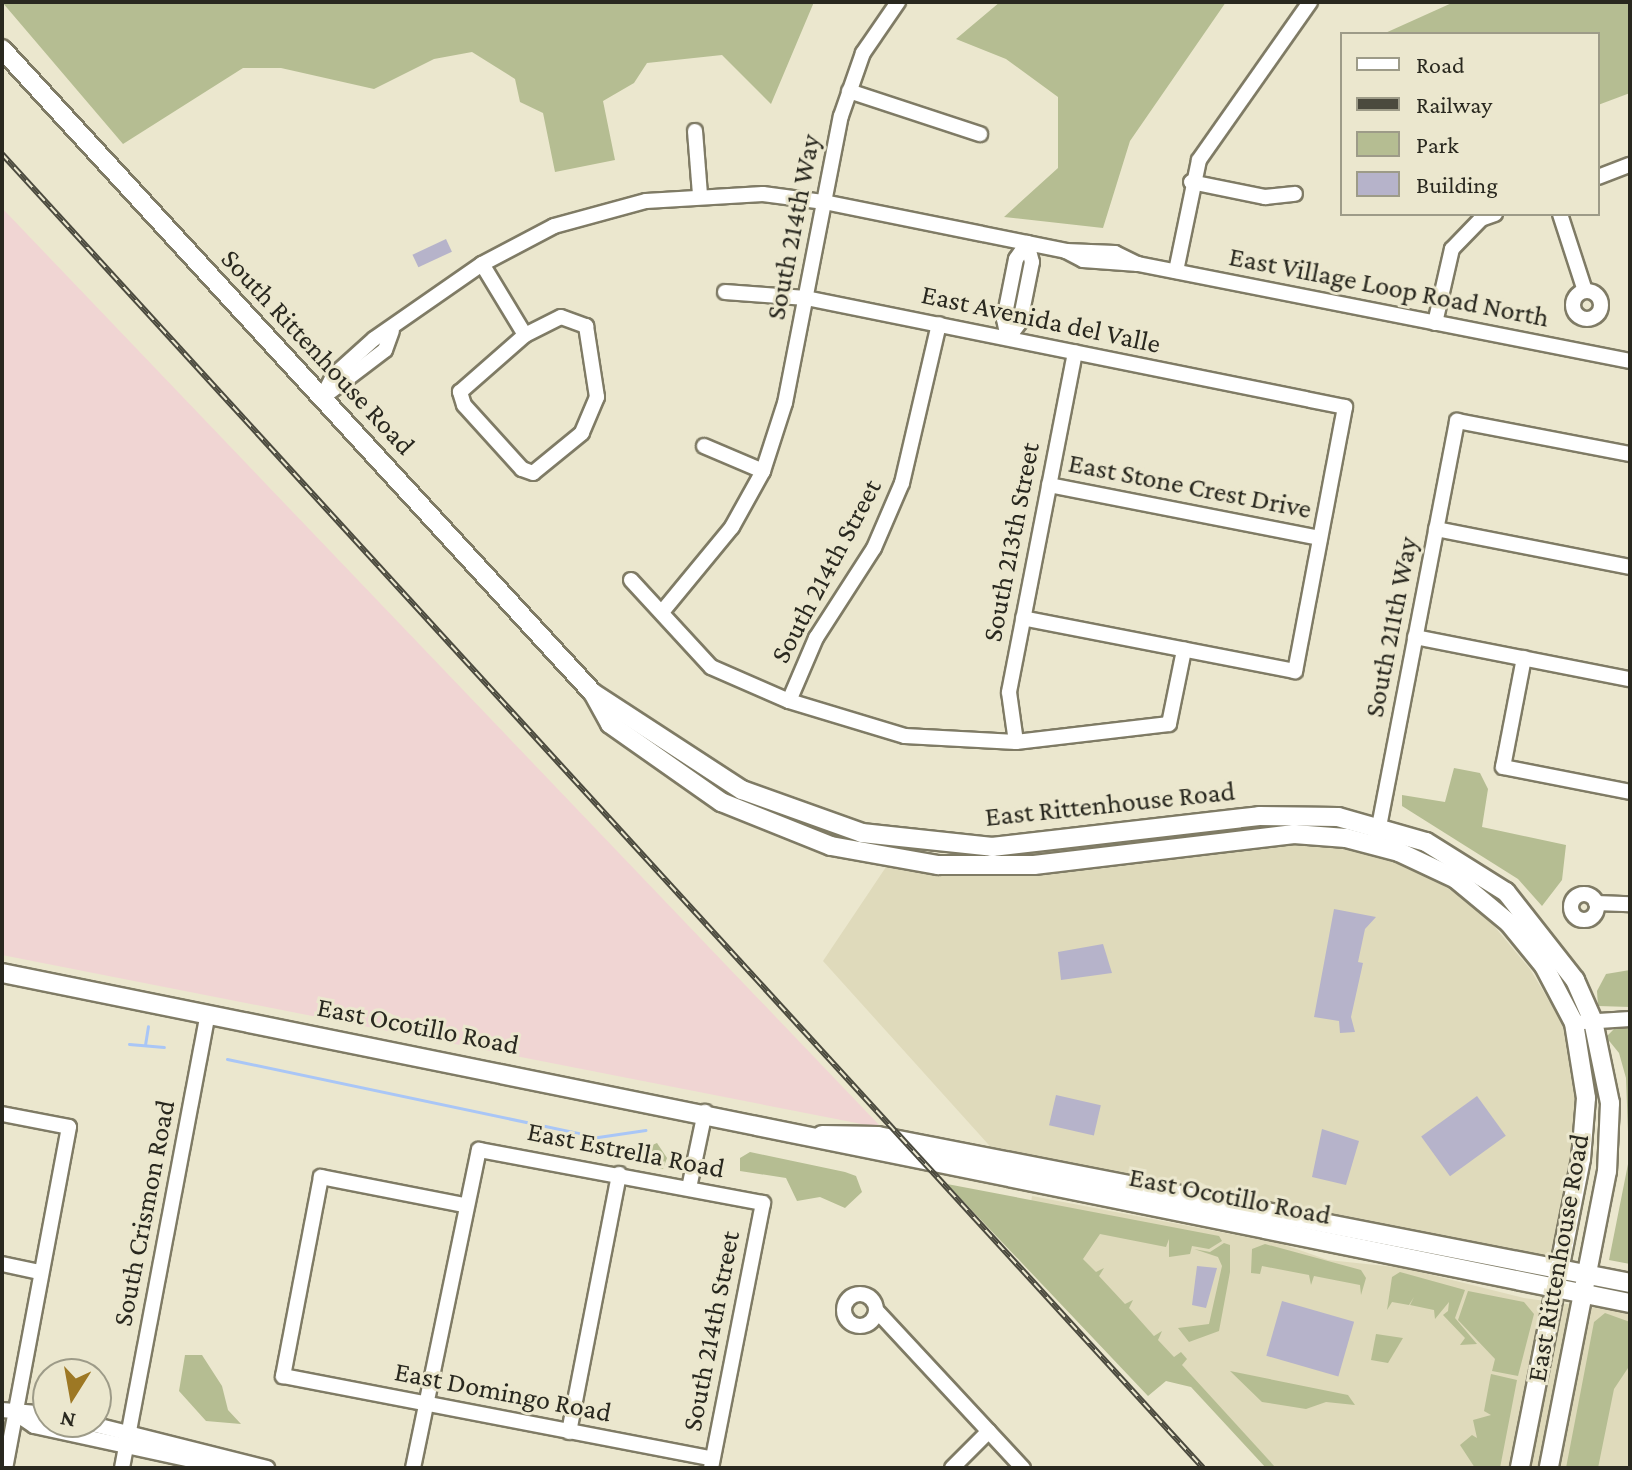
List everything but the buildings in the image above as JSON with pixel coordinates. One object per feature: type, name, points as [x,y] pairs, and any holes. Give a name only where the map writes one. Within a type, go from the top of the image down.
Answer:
[{"type":"main road","name":"South Rittenhouse Road","points":[[2,49],[593,693]]},
{"type":"main road","name":"East Rittenhouse Road","points":[[593,693],[610,724],[721,802],[817,842],[890,859],[1034,865],[1294,834],[1378,835],[1460,859],[1506,892],[1557,951],[1593,1021],[1610,1103],[1610,1138],[1549,1468]]},
{"type":"main road","name":"East Rittenhouse Road","points":[[1378,835],[1456,879],[1509,923],[1544,966],[1574,1023],[1585,1129],[1520,1468]]},
{"type":"main road","name":"East Ocotillo Road","points":[[2,973],[822,1135],[878,1136],[1630,1283]]},
{"type":"main road","name":"East Ocotillo Road","points":[[822,1135],[852,1150],[1630,1303]]},
{"type":"main road","points":[[1346,1247],[1362,1231]]},
{"type":"street","name":"South 214th Way","points":[[662,612],[732,527],[763,471],[785,403],[849,91],[863,53],[898,2]]},
{"type":"street","points":[[1176,271],[1191,182],[1199,160],[1310,2]]},
{"type":"street","points":[[849,91],[980,134]]},
{"type":"street","points":[[695,131],[700,195]]},
{"type":"street","points":[[1600,176],[1630,165]]},
{"type":"street","points":[[1191,182],[1265,197],[1295,194]]},
{"type":"street","name":"East Village Loop Road North","points":[[322,398],[333,376],[374,339],[392,331],[482,264],[593,214],[700,195],[824,202],[1066,251],[1116,266],[1138,264],[1176,271],[1630,361]]},
{"type":"street","points":[[1435,323],[1452,249],[1493,216]]},
{"type":"street","points":[[1561,216],[1585,291]]},
{"type":"street","points":[[1008,338],[1004,319],[1016,259],[1027,243]]},
{"type":"street","points":[[482,264],[525,335]]},
{"type":"street","name":"East Avenida del Valle","points":[[725,292],[806,298],[1345,407],[1320,538]]},
{"type":"street","points":[[561,317],[576,317],[586,326],[597,397],[582,433],[533,473],[522,469],[464,405],[460,392],[525,335],[561,317]]},
{"type":"street","name":"South 214th Street","points":[[789,701],[816,638],[874,548],[902,483],[939,324]]},
{"type":"street","name":"South 213th Street","points":[[1016,742],[1009,692],[1075,352]]},
{"type":"street","name":"South 211th Way","points":[[1378,835],[1457,421],[1630,454]]},
{"type":"street","points":[[704,446],[763,471]]},
{"type":"street","name":"East Stone Crest Drive","points":[[1049,485],[1320,538]]},
{"type":"street","points":[[1436,529],[1630,567]]},
{"type":"street","points":[[1023,618],[1295,671],[1320,538]]},
{"type":"street","points":[[631,580],[711,667],[789,701],[905,736],[1016,742],[1169,724],[1184,650]]},
{"type":"street","points":[[1415,637],[1630,679]]},
{"type":"street","points":[[1524,658],[1503,767],[1630,792]]},
{"type":"street","points":[[1596,903],[1630,904]]},
{"type":"street","name":"South Crismon Road","points":[[122,1468],[208,1014]]},
{"type":"street","points":[[1574,1023],[1630,1019]]},
{"type":"street","points":[[689,1188],[705,1112]]},
{"type":"street","points":[[2,1114],[69,1127],[41,1272],[9,1411],[5,1468]]},
{"type":"street","name":"East Estrella Road","points":[[464,1205],[479,1150],[763,1203]]},
{"type":"street","points":[[569,1432],[619,1174]]},
{"type":"street","name":"East Domingo Road","points":[[464,1205],[321,1177],[283,1376],[569,1432],[711,1464]]},
{"type":"street","name":"South 214th Street","points":[[711,1464],[763,1203]]},
{"type":"street","points":[[413,1468],[464,1205]]},
{"type":"street","points":[[2,1264],[41,1272]]},
{"type":"street","points":[[876,1310],[1023,1468]]},
{"type":"street","points":[[9,1411],[34,1426],[128,1439],[267,1468]]},
{"type":"street","points":[[9,1411],[32,1413]]},
{"type":"street","points":[[952,1468],[989,1431]]},
{"type":"street","points":[[112,1433],[228,1468]]},
{"type":"shaded area","points":[[2,208],[882,1128],[2,955]]},
{"type":"shaded area","points":[[1293,843],[1344,846],[1412,866],[1479,908],[1530,969],[1564,1026],[1580,1098],[1553,1261],[997,1154],[823,961],[886,867],[1034,875]]},
{"type":"shaded area","points":[[1032,1196],[1282,1244],[1328,1260],[1404,1268],[1524,1298],[1630,1313],[1630,1468],[1276,1468],[1031,1203]]},
{"type":"green space","points":[[2,2],[814,2],[771,104],[722,55],[647,63],[634,83],[603,101],[615,160],[555,172],[543,113],[520,102],[515,79],[472,52],[434,59],[374,89],[281,68],[243,68],[123,144]]},
{"type":"green space","points":[[1000,2],[1226,2],[1130,141],[1103,228],[1004,217],[1058,168],[1058,97],[1006,59],[956,39]]},
{"type":"green space","points":[[1454,2],[1630,2],[1630,93],[1600,104],[1600,32],[1387,32]]},
{"type":"green space","points":[[1454,768],[1480,773],[1488,789],[1482,827],[1566,845],[1562,880],[1542,906],[1518,879],[1402,806],[1402,795],[1445,802]]},
{"type":"green space","points":[[1630,970],[1630,1007],[1598,1006],[1597,991],[1606,974]]},
{"type":"green space","points":[[1615,1028],[1630,1028],[1630,1264],[1609,1260],[1629,1159],[1626,1078],[1619,1053],[1606,1037]]},
{"type":"green space","points":[[657,1143],[667,1158],[663,1169],[634,1162],[636,1152]]},
{"type":"green space","points":[[750,1152],[845,1172],[856,1176],[862,1192],[845,1208],[820,1197],[797,1201],[786,1178],[740,1171],[740,1158]]},
{"type":"green space","points":[[947,1184],[1219,1236],[1222,1241],[1209,1249],[1192,1246],[1190,1254],[1169,1257],[1169,1239],[1166,1247],[1100,1234],[1083,1259],[1096,1272],[1104,1268],[1099,1276],[1125,1304],[1133,1300],[1129,1308],[1154,1336],[1162,1331],[1158,1340],[1174,1357],[1181,1352],[1187,1359],[1182,1365],[1276,1468],[1266,1468],[1191,1387],[1166,1381],[1148,1396]]},
{"type":"green space","points":[[1224,1243],[1230,1245],[1230,1272],[1219,1331],[1189,1342],[1178,1328],[1209,1324],[1222,1266],[1218,1257],[1194,1249],[1210,1252]]},
{"type":"green space","points":[[1265,1244],[1361,1270],[1366,1278],[1361,1295],[1360,1285],[1314,1276],[1311,1285],[1309,1275],[1262,1266],[1260,1274],[1251,1273],[1252,1249]]},
{"type":"green space","points":[[1400,1272],[1465,1290],[1455,1318],[1477,1344],[1460,1345],[1465,1338],[1443,1315],[1448,1311],[1449,1302],[1435,1319],[1434,1310],[1410,1305],[1414,1297],[1409,1305],[1392,1302],[1387,1310],[1392,1277]]},
{"type":"green space","points":[[1468,1291],[1524,1302],[1534,1314],[1518,1376],[1492,1371],[1495,1359],[1458,1320]]},
{"type":"green space","points":[[1605,1313],[1630,1322],[1630,1365],[1614,1389],[1598,1468],[1566,1468],[1594,1322]]},
{"type":"green space","points":[[1376,1334],[1403,1338],[1388,1363],[1371,1360]]},
{"type":"green space","points":[[185,1355],[202,1355],[222,1386],[228,1410],[241,1424],[206,1421],[179,1391]]},
{"type":"green space","points":[[1230,1371],[1348,1395],[1355,1405],[1326,1402],[1306,1409],[1262,1402]]},
{"type":"green space","points":[[1491,1374],[1517,1380],[1500,1468],[1475,1468],[1460,1445],[1472,1435],[1477,1438],[1473,1420],[1491,1415],[1484,1411]]},
{"type":"waterway","points":[[145,1045],[148,1026]]},
{"type":"waterway","points":[[129,1044],[164,1047]]},
{"type":"waterway","points":[[227,1059],[598,1137],[645,1130]]},
{"type":"railway","points":[[2,154],[1203,1468]]}]
